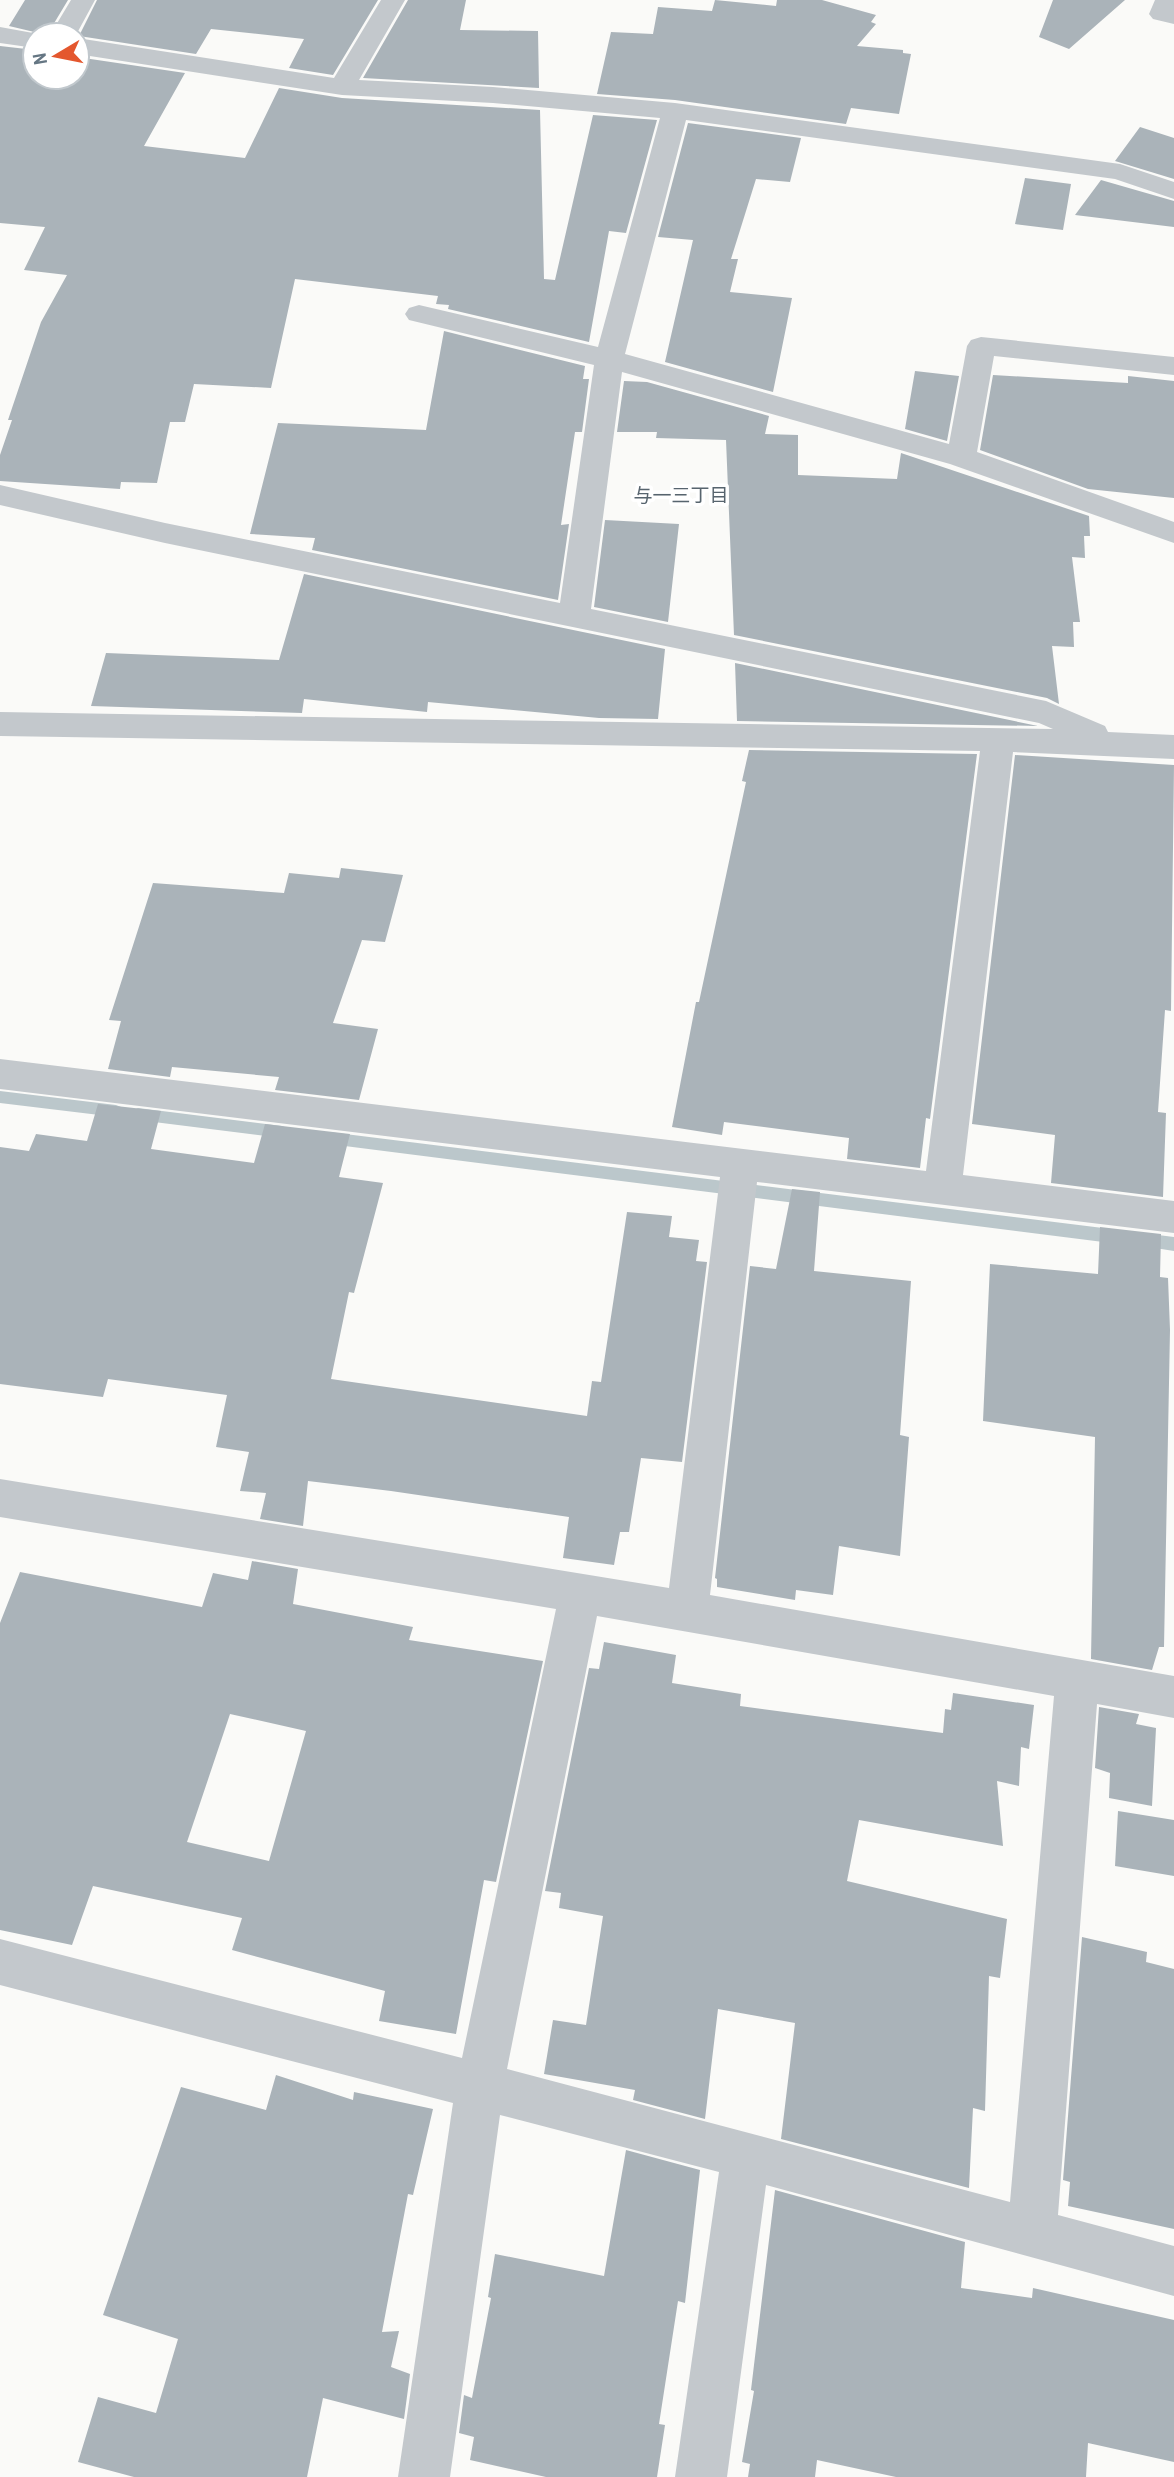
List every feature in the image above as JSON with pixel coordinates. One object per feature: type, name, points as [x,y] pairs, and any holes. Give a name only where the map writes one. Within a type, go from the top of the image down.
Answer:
[{"type":"street","points":[[72,21],[83,0]]},
{"type":"street","points":[[342,87],[393,0]]},
{"type":"street","points":[[1167,0],[1162,14],[1174,16]]},
{"type":"street","points":[[0,35],[21,38]]},
{"type":"street","points":[[91,48],[342,87],[493,95],[675,111],[1120,172],[1174,191]]},
{"type":"street","points":[[574,617],[609,359],[675,111]]},
{"type":"street","points":[[419,314],[609,359],[961,457],[1174,533]]},
{"type":"street","points":[[961,457],[981,346],[1174,366]]},
{"type":"street","points":[[0,495],[165,533],[1046,713],[1111,742]]},
{"type":"street","points":[[0,724],[998,739],[1111,742],[1174,747]]},
{"type":"street","points":[[942,1191],[998,739]]},
{"type":"street","points":[[0,1074],[942,1191],[1174,1217]]},
{"type":"street","points":[[687,1611],[740,1166]]},
{"type":"street","points":[[0,1498],[687,1611],[1174,1697]]},
{"type":"street","points":[[424,2477],[480,2085],[580,1595]]},
{"type":"street","points":[[1032,2234],[1077,1679]]},
{"type":"street","points":[[0,1962],[746,2155],[1174,2271]]},
{"type":"street","points":[[701,2477],[746,2155]]},
{"type":"building","points":[[25,0],[68,0],[55,21],[21,21],[21,29],[9,26]]},
{"type":"building","points":[[97,0],[378,0],[333,75],[289,68],[304,39],[211,29],[196,54],[91,38],[91,21],[86,21]]},
{"type":"building","points":[[408,0],[466,0],[460,30],[538,31],[539,88],[363,78]]},
{"type":"building","points":[[715,0],[776,6],[777,0],[822,0],[876,15],[871,22],[876,24],[857,46],[903,50],[903,53],[911,54],[899,114],[851,108],[846,124],[675,100],[597,94],[611,32],[653,34],[658,7],[712,11]]},
{"type":"building","points":[[1053,0],[1125,0],[1069,49],[1039,37]]},
{"type":"building","points":[[0,46],[21,48],[21,91],[91,91],[91,59],[185,73],[144,146],[245,158],[279,88],[342,98],[540,110],[544,279],[555,280],[593,115],[657,120],[626,233],[609,231],[589,342],[448,309],[449,305],[436,304],[438,296],[295,279],[271,388],[194,384],[185,422],[170,422],[157,483],[121,482],[120,489],[0,481],[0,455],[12,420],[8,420],[41,322],[67,275],[24,270],[45,227],[0,223]]},
{"type":"building","points":[[688,123],[801,138],[790,182],[756,179],[731,259],[738,259],[730,292],[792,298],[773,392],[665,362],[693,240],[658,237]]},
{"type":"building","points":[[1140,127],[1174,138],[1174,179],[1115,161]]},
{"type":"building","points":[[1025,178],[1071,184],[1063,230],[1015,224]]},
{"type":"building","points":[[1101,180],[1174,201],[1174,227],[1075,215]]},
{"type":"building","points":[[444,331],[585,366],[583,379],[589,379],[582,432],[575,432],[561,525],[569,524],[558,600],[312,550],[315,538],[250,534],[278,423],[426,430]]},
{"type":"building","points":[[915,371],[959,376],[947,441],[905,429]]},
{"type":"building","points":[[993,375],[1128,383],[1128,376],[1174,381],[1174,498],[1088,489],[980,450]]},
{"type":"building","points":[[624,381],[647,382],[769,416],[765,434],[798,435],[798,475],[897,479],[901,453],[1089,516],[1090,536],[1084,536],[1085,558],[1072,557],[1080,622],[1073,622],[1074,647],[1052,646],[1059,704],[1047,698],[734,635],[726,440],[656,438],[657,432],[617,432]]},
{"type":"building","points":[[605,520],[679,524],[668,622],[594,607]]},
{"type":"building","points":[[304,574],[665,649],[658,719],[599,718],[428,702],[427,712],[304,699],[302,713],[91,706],[106,653],[279,660]]},
{"type":"building","points":[[735,663],[1038,726],[737,721]]},
{"type":"building","points":[[749,750],[977,754],[930,1119],[926,1118],[920,1168],[847,1159],[849,1138],[724,1122],[722,1135],[672,1127],[696,1002],[699,1002],[746,782],[742,781]]},
{"type":"building","points":[[1015,755],[1174,765],[1171,1011],[1165,1010],[1158,1112],[1166,1113],[1163,1197],[1051,1183],[1055,1135],[972,1124]]},
{"type":"building","points":[[341,868],[403,875],[385,942],[362,940],[333,1023],[378,1029],[359,1100],[275,1090],[279,1077],[172,1067],[170,1077],[108,1069],[121,1021],[109,1020],[153,883],[284,893],[289,873],[339,878]]},
{"type":"building","points":[[98,1104],[161,1111],[151,1149],[254,1163],[265,1124],[350,1134],[339,1177],[383,1183],[354,1293],[349,1292],[331,1379],[587,1416],[592,1381],[601,1382],[627,1212],[672,1216],[669,1237],[699,1240],[696,1261],[707,1262],[682,1462],[641,1458],[629,1532],[620,1532],[614,1565],[563,1558],[569,1517],[391,1491],[308,1481],[303,1526],[260,1519],[266,1493],[240,1491],[249,1452],[216,1447],[227,1395],[108,1379],[103,1397],[0,1384],[0,1147],[29,1151],[36,1134],[87,1141]]},
{"type":"building","points":[[792,1189],[820,1192],[814,1271],[911,1281],[900,1435],[909,1437],[900,1556],[839,1546],[833,1595],[796,1590],[795,1600],[717,1587],[715,1578],[750,1266],[776,1269]]},
{"type":"building","points":[[1100,1227],[1161,1234],[1160,1277],[1168,1278],[1170,1330],[1164,1647],[1159,1647],[1152,1670],[1091,1659],[1095,1437],[983,1421],[990,1264],[1098,1274]]},
{"type":"building","points":[[252,1561],[298,1569],[293,1604],[413,1627],[409,1640],[543,1661],[496,1882],[484,1880],[456,2034],[379,2021],[385,1991],[232,1950],[242,1918],[93,1886],[72,1945],[0,1930],[0,1623],[20,1572],[202,1607],[213,1573],[248,1580]],"holes":[[[230,1714],[306,1731],[269,1861],[187,1842]]]},
{"type":"building","points":[[604,1642],[676,1655],[672,1683],[741,1694],[740,1706],[943,1733],[945,1709],[951,1710],[953,1693],[1034,1705],[1029,1749],[1021,1747],[1019,1786],[997,1781],[1003,1846],[859,1820],[847,1881],[1007,1919],[1000,1978],[989,1976],[985,2111],[973,2108],[969,2188],[781,2139],[795,2023],[718,2009],[705,2119],[633,2100],[635,2090],[544,2074],[553,2020],[586,2025],[603,1916],[559,1908],[561,1893],[545,1891],[589,1668],[599,1669]]},
{"type":"building","points":[[1099,1707],[1139,1714],[1136,1724],[1156,1728],[1152,1806],[1109,1798],[1110,1773],[1095,1768]]},
{"type":"building","points":[[1118,1811],[1174,1820],[1174,1876],[1115,1866]]},
{"type":"building","points":[[1082,1937],[1147,1952],[1146,1962],[1174,1969],[1174,2229],[1068,2206],[1070,2182],[1063,2180]]},
{"type":"building","points":[[276,2075],[353,2100],[354,2092],[433,2109],[413,2195],[408,2194],[382,2332],[399,2331],[391,2367],[410,2374],[404,2419],[323,2398],[307,2477],[134,2477],[78,2462],[98,2397],[156,2413],[178,2339],[103,2315],[181,2087],[266,2110]]},
{"type":"building","points":[[626,2150],[700,2170],[685,2303],[678,2301],[659,2424],[665,2425],[657,2477],[546,2477],[470,2460],[474,2437],[459,2433],[464,2395],[472,2398],[491,2298],[488,2297],[495,2254],[604,2276]]},
{"type":"building","points":[[775,2190],[965,2242],[961,2288],[1032,2298],[1033,2288],[1174,2320],[1174,2462],[1088,2443],[1086,2477],[896,2477],[817,2460],[815,2477],[748,2477],[750,2464],[742,2462],[754,2391],[751,2390]]},
{"type":"waterway","points":[[0,1097],[116,1111]]},
{"type":"waterway","points":[[138,1114],[282,1132]]},
{"type":"waterway","points":[[329,1138],[1119,1237]]},
{"type":"waterway","points":[[1142,1240],[1174,1244]]},
{"type":"district","name":"与一三丁目","points":[[681,495]]}]
